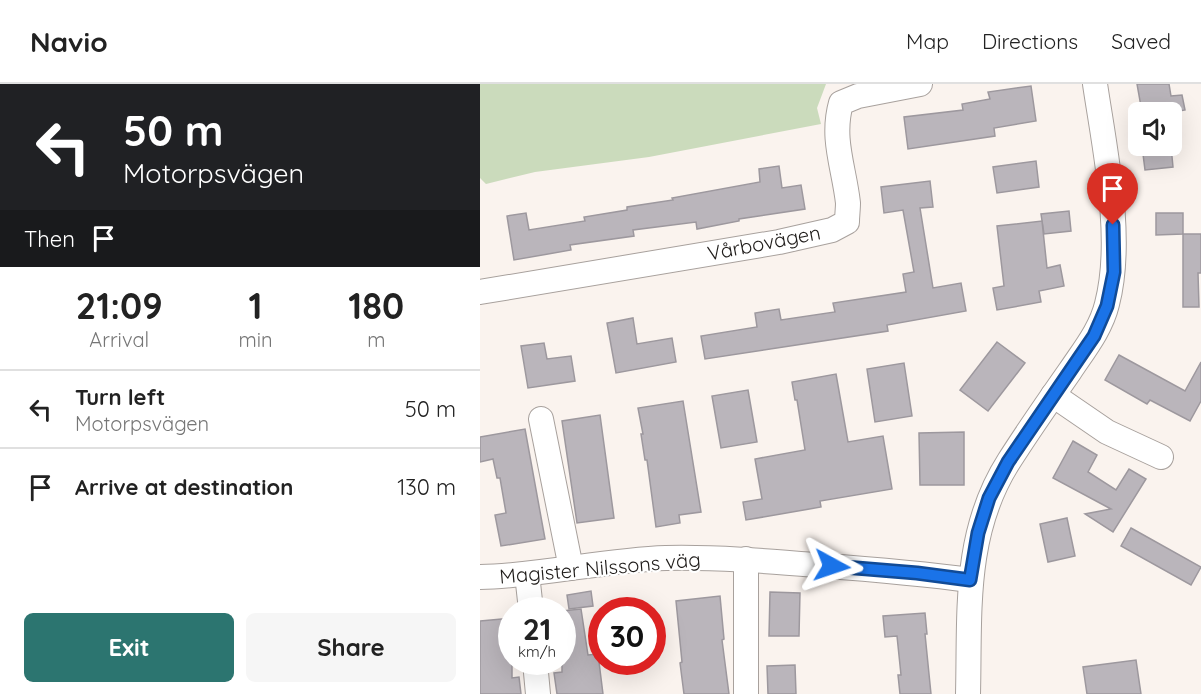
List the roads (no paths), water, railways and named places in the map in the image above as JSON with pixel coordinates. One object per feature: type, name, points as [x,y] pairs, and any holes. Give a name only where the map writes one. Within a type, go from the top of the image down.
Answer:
[{"type":"street","name":"Vårbovägen","points":[[480,292],[779,242],[832,230],[847,222],[848,204],[839,153],[837,117],[842,103],[858,96],[920,84]]},
{"type":"street","points":[[968,694],[970,580],[978,533],[989,498],[1008,462],[1094,336],[1107,306],[1114,272],[1113,225],[1108,170],[1095,84]]},
{"type":"street","points":[[1053,395],[1107,432],[1161,457]]},
{"type":"street","points":[[541,419],[571,568]]},
{"type":"street","name":"Magister Nilssons väg","points":[[480,577],[666,558],[746,559],[917,573],[970,580]]},
{"type":"street","points":[[746,559],[746,694]]},
{"type":"street","points":[[527,574],[530,597]]},
{"type":"street","points":[[536,675],[538,694]]}]
